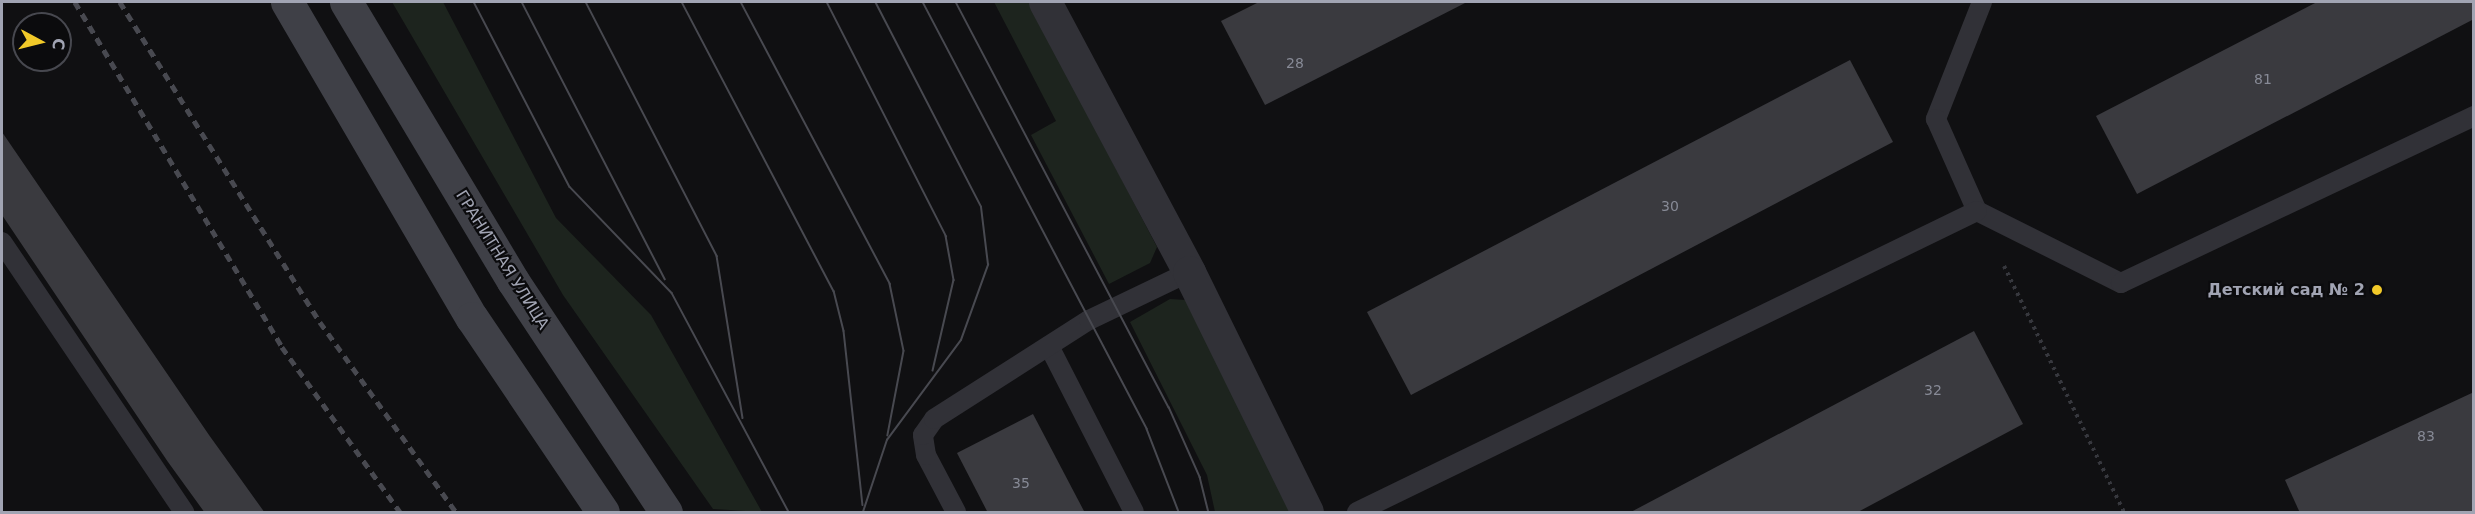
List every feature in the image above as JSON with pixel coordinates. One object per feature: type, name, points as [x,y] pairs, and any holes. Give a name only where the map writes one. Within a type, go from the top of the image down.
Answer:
[{"type":"street","points":[[287,2],[472,318],[603,513]]},
{"type":"street","name":"ГРАНИТНАЯ УЛИЦА","points":[[346,2],[513,281],[666,513]]},
{"type":"street","points":[[1045,2],[1189,272],[1307,513]]},
{"type":"lane","points":[[1982,2],[1936,119],[1977,211],[2121,283],[2474,116]]},
{"type":"lane","points":[[1357,513],[1977,211]]},
{"type":"lane","points":[[2,242],[184,513]]},
{"type":"lane","points":[[956,513],[926,456],[923,435],[934,419],[1049,346],[1189,272]]},
{"type":"lane","points":[[1049,346],[1134,513]]},
{"type":"path","points":[[1977,211],[2124,513]]},
{"type":"shaded area","points":[[392,2],[443,2],[556,218],[651,315],[762,512],[713,509],[563,295]]},
{"type":"shaded area","points":[[994,2],[1029,2],[1157,247],[1150,263],[1109,284],[1031,135],[1056,121]]},
{"type":"shaded area","points":[[1170,299],[1186,300],[1296,512],[1215,512],[1207,475],[1130,322]]},
{"type":"building","points":[[1259,2],[1467,2],[1265,105],[1221,21]]},
{"type":"building","points":[[2317,2],[2474,2],[2474,19],[2137,194],[2096,116]]},
{"type":"building","points":[[1850,60],[1893,142],[1411,395],[1367,312]]},
{"type":"building","points":[[2,132],[265,513],[205,513],[168,462],[2,215]]},
{"type":"building","points":[[1974,331],[2023,424],[1856,513],[1629,513]]},
{"type":"building","points":[[2474,392],[2474,513],[2300,513],[2285,480]]},
{"type":"building","points":[[1033,414],[1085,513],[988,513],[957,453]]},
{"type":"tram line","points":[[474,2],[570,187],[672,293],[789,512]]},
{"type":"tram line","points":[[522,2],[665,279]]},
{"type":"tram line","points":[[586,2],[717,256],[743,418]]},
{"type":"tram line","points":[[682,2],[834,291],[844,331],[863,505]]},
{"type":"tram line","points":[[741,2],[890,284],[904,351],[888,435]]},
{"type":"tram line","points":[[827,2],[946,236],[954,280],[933,371]]},
{"type":"tram line","points":[[863,512],[887,440],[961,340],[988,265],[981,207],[875,2]]},
{"type":"tram line","points":[[923,2],[1147,429],[1179,512]]},
{"type":"tram line","points":[[956,2],[1169,407],[1200,477],[1209,512]]},
{"type":"railway","points":[[75,2],[282,347],[400,512]]},
{"type":"railway","points":[[120,2],[320,322],[456,512]]},
{"type":"place","name":"Детский сад № 2","points":[[2377,290]]}]
